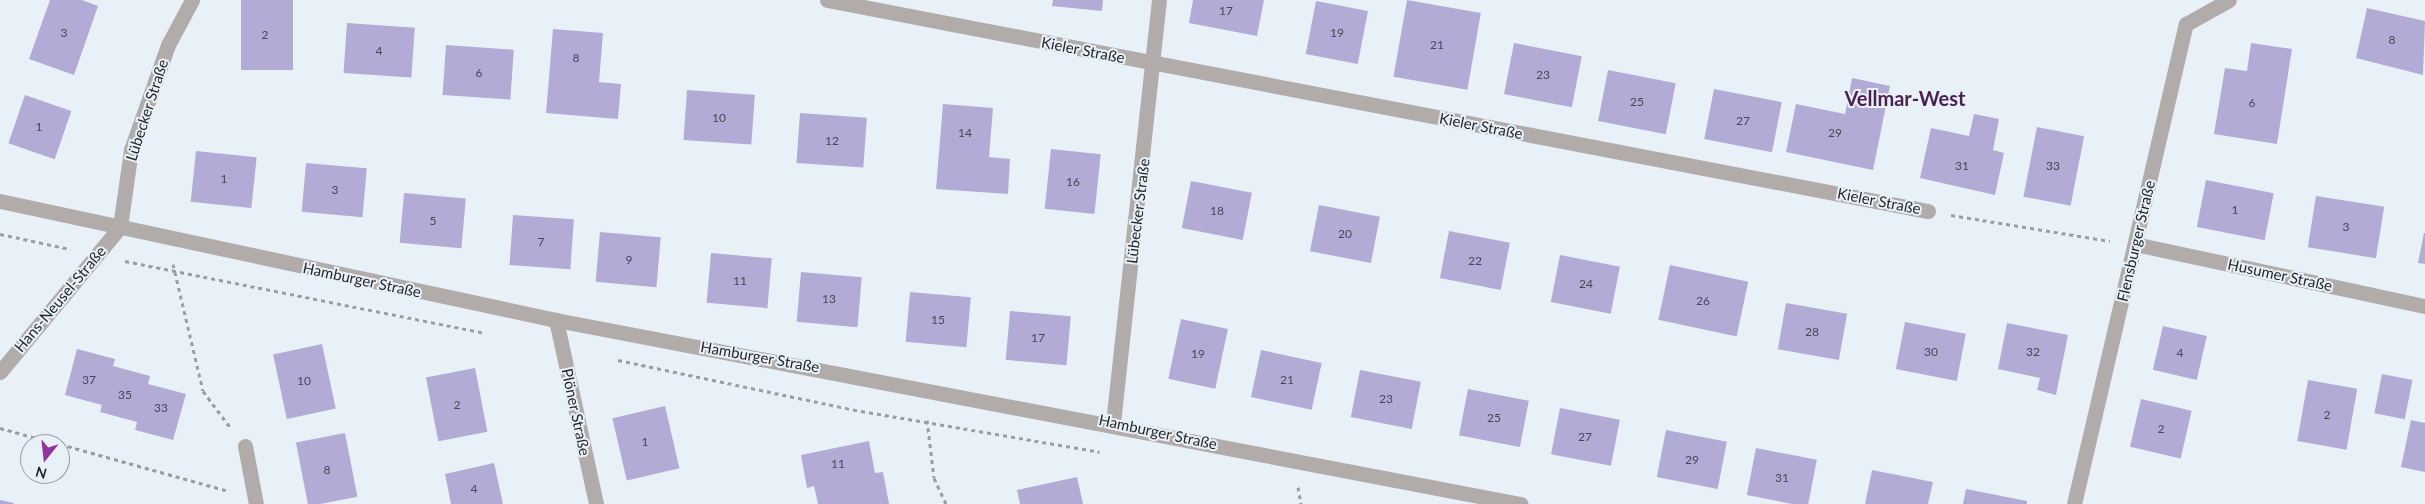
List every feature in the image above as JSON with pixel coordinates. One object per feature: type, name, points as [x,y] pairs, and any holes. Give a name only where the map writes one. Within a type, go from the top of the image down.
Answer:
[{"type":"street","name":"Lübecker Straße","points":[[120,227],[131,150],[168,45],[192,0]]},
{"type":"street","name":"Kieler Straße","points":[[827,0],[1154,64],[1928,210]]},
{"type":"street","name":"Lübecker Straße","points":[[1114,423],[1160,0]]},
{"type":"street","name":"Flensburger Straße","points":[[2074,504],[2186,24],[2229,0]]},
{"type":"street","name":"Hamburger Straße","points":[[0,201],[168,239],[556,320],[923,386],[1521,504]]},
{"type":"street","name":"Hans-Neusel-Straße","points":[[0,372],[120,227]]},
{"type":"street","name":"Husumer Straße","points":[[2136,244],[2425,306]]},
{"type":"street","name":"Plöner Straße","points":[[556,320],[596,504]]},
{"type":"street","points":[[245,446],[256,501]]},
{"type":"path","name":"Kieler Straße","points":[[1928,210],[2136,244]]},
{"type":"path","points":[[0,234],[97,255]]},
{"type":"path","points":[[168,239],[202,392],[245,446]]},
{"type":"path","points":[[923,386],[934,478],[946,504]]},
{"type":"path","points":[[0,428],[22,434]]},
{"type":"path","points":[[70,447],[256,501]]},
{"type":"building","points":[[50,0],[82,0],[98,6],[74,75],[29,59]]},
{"type":"building","points":[[241,0],[293,0],[293,70],[241,70]]},
{"type":"building","points":[[1053,0],[1103,0],[1102,11],[1052,6]]},
{"type":"building","points":[[1193,0],[1264,0],[1257,36],[1189,23]]},
{"type":"building","points":[[1407,0],[1481,13],[1467,90],[1393,77]]},
{"type":"building","points":[[1316,1],[1368,11],[1358,64],[1306,54]]},
{"type":"building","points":[[2367,8],[2425,21],[2423,75],[2356,58]]},
{"type":"building","points":[[347,23],[415,28],[411,78],[344,73]]},
{"type":"building","points":[[553,29],[603,33],[599,82],[621,84],[618,119],[546,113]]},
{"type":"building","points":[[1514,43],[1582,56],[1572,107],[1504,94]]},
{"type":"building","points":[[2251,43],[2292,49],[2277,144],[2214,134],[2225,68],[2247,71]]},
{"type":"building","points":[[446,45],[514,50],[510,100],[443,95]]},
{"type":"building","points":[[1608,70],[1676,83],[1666,134],[1598,121]]},
{"type":"building","points":[[1852,78],[1890,86],[1873,170],[1786,152],[1796,104],[1845,114]]},
{"type":"building","points":[[1714,89],[1782,102],[1772,152],[1704,139]]},
{"type":"building","points":[[687,90],[755,95],[751,145],[684,140]]},
{"type":"building","points":[[25,95],[71,111],[55,159],[8,143]]},
{"type":"building","points":[[943,104],[993,108],[989,157],[1010,159],[1008,194],[936,189]]},
{"type":"building","points":[[800,113],[867,118],[863,168],[797,163]]},
{"type":"building","points":[[1974,114],[1999,119],[1993,150],[2004,153],[1995,195],[1920,178],[1931,128],[1969,136]]},
{"type":"building","points":[[2037,127],[2084,136],[2071,206],[2023,197]]},
{"type":"building","points":[[1051,149],[1101,154],[1094,214],[1045,209]]},
{"type":"building","points":[[196,151],[257,157],[251,208],[191,202]]},
{"type":"building","points":[[306,163],[367,168],[362,217],[302,212]]},
{"type":"building","points":[[2206,180],[2274,193],[2265,240],[2197,227]]},
{"type":"building","points":[[1191,181],[1252,193],[1243,240],[1182,228]]},
{"type":"building","points":[[404,193],[466,198],[461,248],[400,243]]},
{"type":"building","points":[[2316,196],[2384,207],[2376,258],[2308,247]]},
{"type":"building","points":[[1319,205],[1380,217],[1371,263],[1310,251]]},
{"type":"building","points":[[513,215],[574,219],[570,269],[510,265]]},
{"type":"building","points":[[1449,231],[1510,243],[1501,290],[1440,278]]},
{"type":"building","points":[[600,232],[661,237],[656,287],[596,282]]},
{"type":"building","points":[[2425,233],[2425,264],[2418,263]]},
{"type":"building","points":[[711,253],[772,258],[767,308],[707,303]]},
{"type":"building","points":[[1560,255],[1620,267],[1611,314],[1551,302]]},
{"type":"building","points":[[1670,265],[1748,282],[1737,336],[1658,320]]},
{"type":"building","points":[[801,272],[862,277],[857,327],[797,322]]},
{"type":"building","points":[[910,292],[971,297],[966,347],[906,342]]},
{"type":"building","points":[[1786,303],[1847,314],[1839,360],[1778,349]]},
{"type":"building","points":[[1010,311],[1071,316],[1066,365],[1006,360]]},
{"type":"building","points":[[1181,319],[1228,329],[1215,389],[1168,379]]},
{"type":"building","points":[[1905,322],[1966,334],[1957,381],[1896,369]]},
{"type":"building","points":[[2007,323],[2068,335],[2056,395],[2037,390],[2040,378],[1998,369]]},
{"type":"building","points":[[2163,326],[2207,336],[2197,380],[2153,370]]},
{"type":"building","points":[[322,344],[336,409],[287,419],[273,354]]},
{"type":"building","points":[[77,349],[115,359],[113,366],[150,376],[148,384],[186,394],[173,440],[135,430],[137,422],[100,412],[102,405],[65,395]]},
{"type":"building","points":[[1261,350],[1322,363],[1312,410],[1251,397]]},
{"type":"building","points":[[475,368],[487,432],[438,441],[426,378]]},
{"type":"building","points":[[1360,370],[1421,382],[1412,429],[1351,417]]},
{"type":"building","points":[[2382,374],[2412,380],[2405,419],[2374,413]]},
{"type":"building","points":[[2308,380],[2357,389],[2346,450],[2297,441]]},
{"type":"building","points":[[1468,389],[1529,401],[1520,447],[1459,435]]},
{"type":"building","points":[[2141,399],[2192,411],[2181,458],[2130,447]]},
{"type":"building","points":[[665,406],[679,468],[627,481],[612,418]]},
{"type":"building","points":[[1560,408],[1620,420],[1611,466],[1551,454]]},
{"type":"building","points":[[2411,420],[2425,423],[2425,472],[2401,467]]},
{"type":"building","points":[[1666,430],[1727,442],[1718,489],[1657,477]]},
{"type":"building","points":[[345,433],[357,497],[320,504],[308,504],[296,443]]},
{"type":"building","points":[[869,441],[875,473],[883,472],[889,504],[818,504],[814,486],[807,488],[801,455]]},
{"type":"building","points":[[1756,448],[1817,460],[1808,504],[1793,504],[1747,495]]},
{"type":"building","points":[[494,463],[503,504],[451,504],[445,474]]},
{"type":"building","points":[[1872,470],[1933,482],[1928,504],[1865,504]]},
{"type":"building","points":[[1077,477],[1083,504],[1020,504],[1017,490]]},
{"type":"building","points":[[1966,489],[2027,501],[2027,504],[1963,504]]},
{"type":"building","points":[[0,500],[14,503],[14,504],[0,504]]},
{"type":"district","name":"Vellmar-West","points":[[1905,98]]}]
